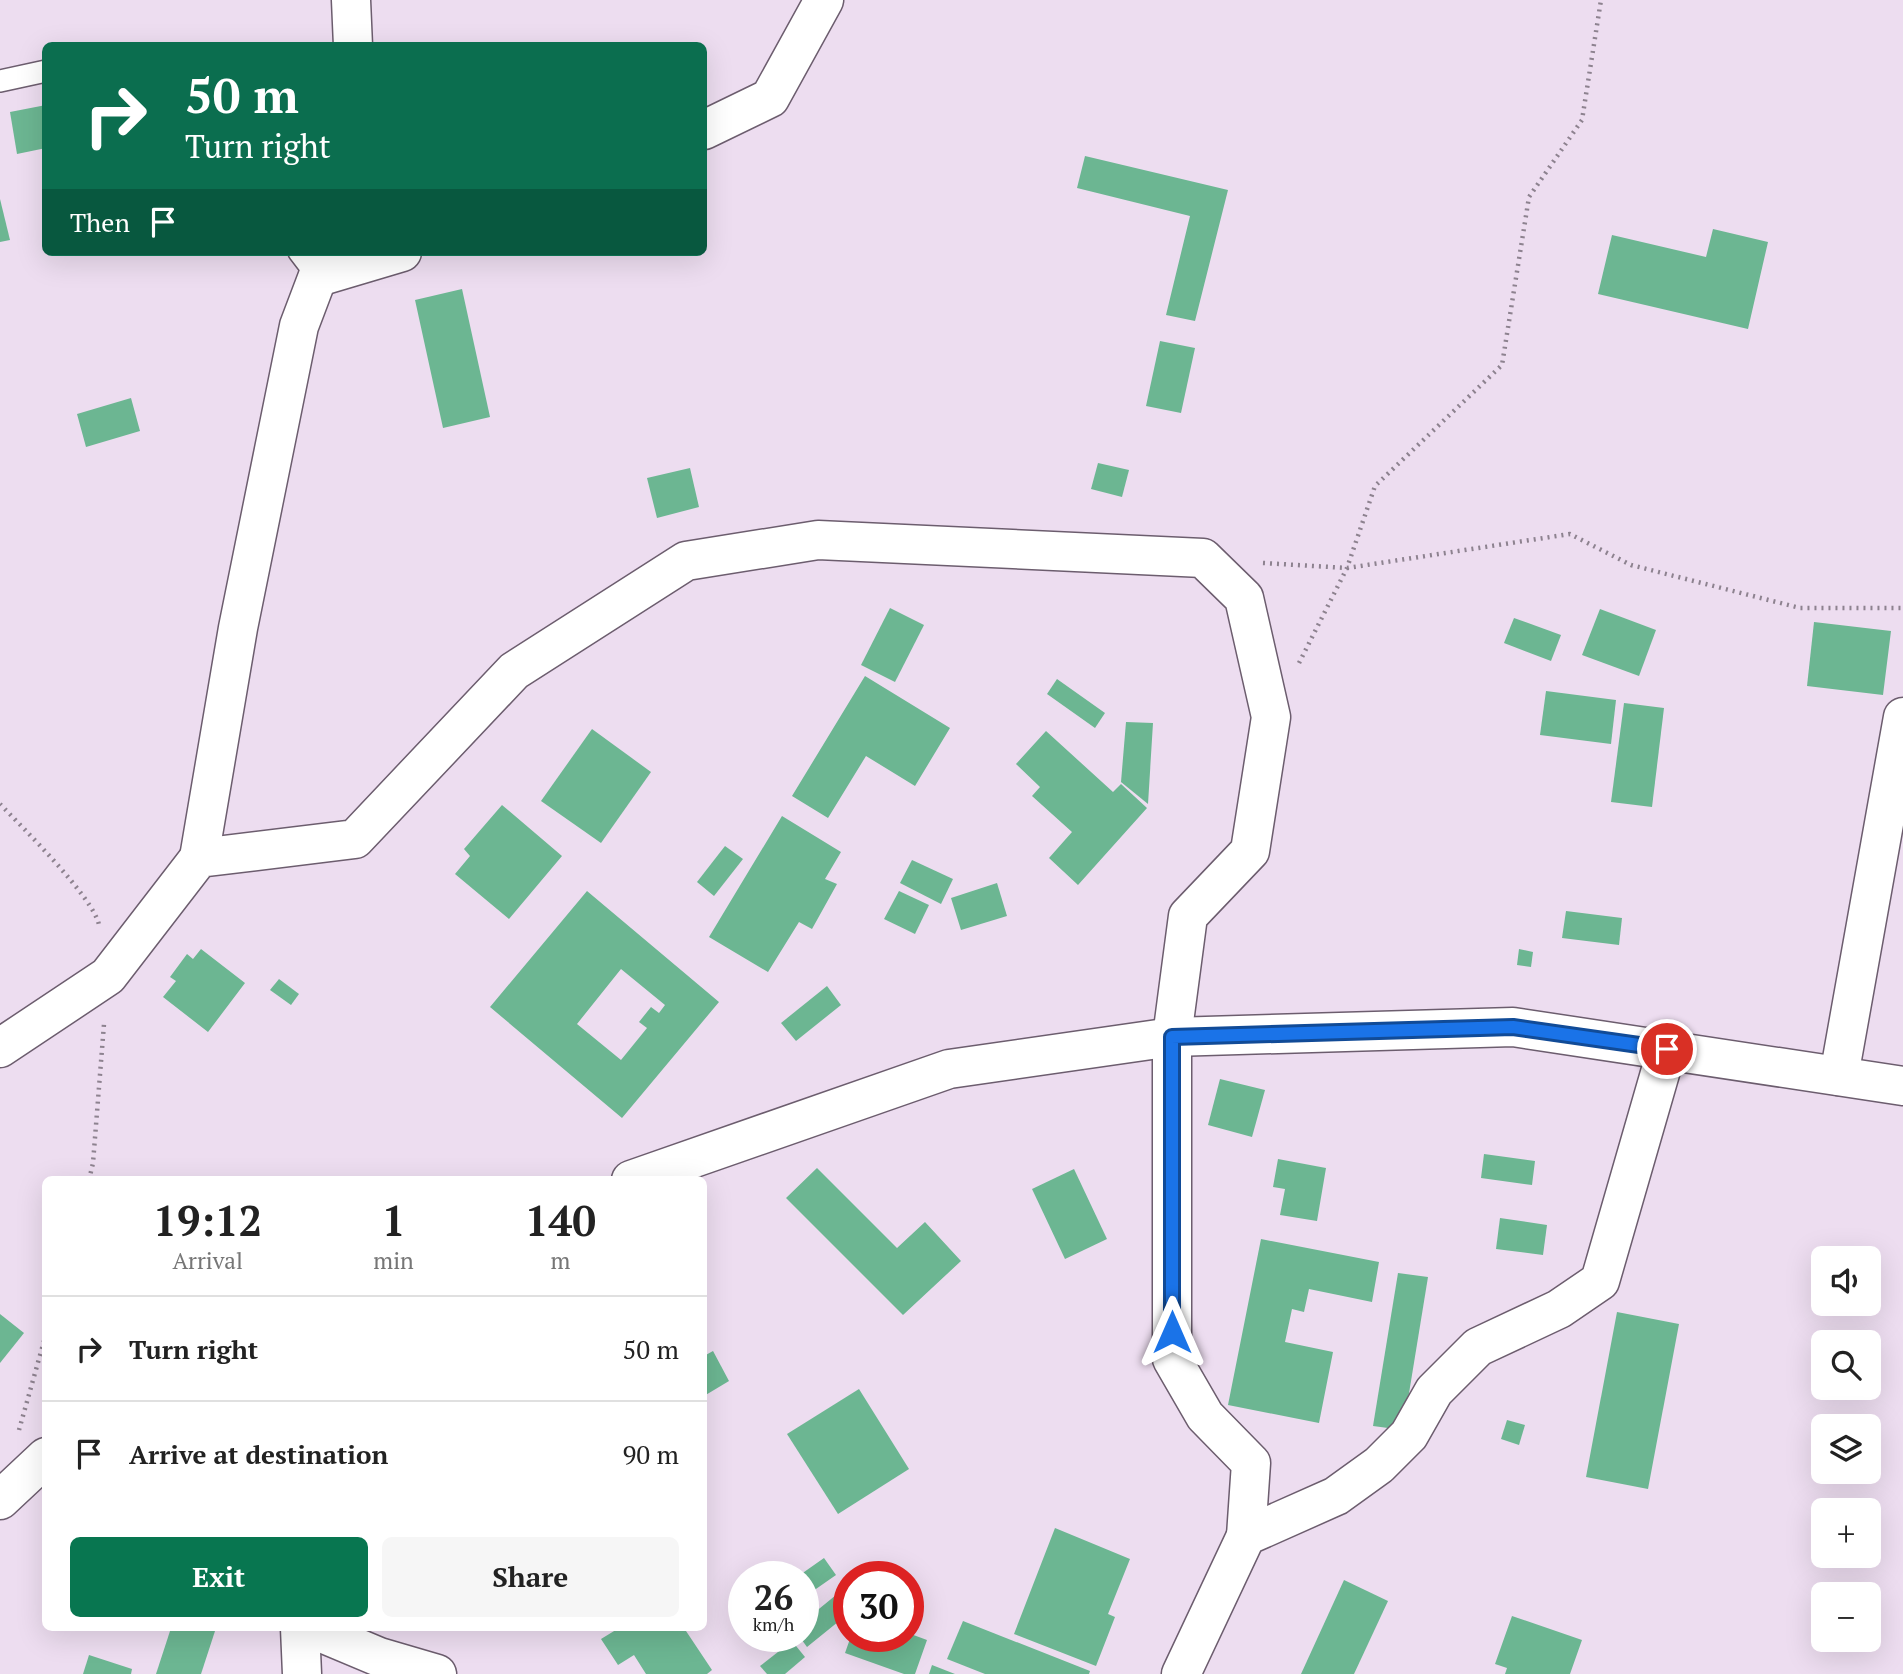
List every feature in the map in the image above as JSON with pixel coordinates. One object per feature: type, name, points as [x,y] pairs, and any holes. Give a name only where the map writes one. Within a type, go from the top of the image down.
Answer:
[{"type":"street","points":[[351,0],[353,42]]},
{"type":"street","points":[[707,129],[770,98],[824,0]]},
{"type":"street","points":[[0,1048],[108,976],[200,858],[238,628],[296,340],[315,261],[363,256]]},
{"type":"street","points":[[200,858],[355,839],[514,671],[686,561],[818,540],[1203,558],[1244,598],[1271,717],[1250,851],[1188,916],[1172,1037],[1172,1359],[1205,1416],[1251,1463],[1246,1536],[1181,1674]]},
{"type":"street","points":[[1839,1076],[1903,717]]},
{"type":"street","points":[[642,1176],[949,1069],[1172,1037],[1513,1027],[1903,1086]]},
{"type":"street","points":[[1246,1536],[1336,1496],[1379,1465],[1409,1435],[1434,1391],[1478,1347],[1559,1309],[1600,1281],[1667,1049]]},
{"type":"street","points":[[0,1500],[32,1446]]},
{"type":"street","points":[[300,1631],[302,1674]]},
{"type":"street","points":[[317,1631],[379,1657],[437,1674]]},
{"type":"lane","points":[[0,81],[42,72]]},
{"type":"path","points":[[1271,717],[1347,568],[1375,486],[1502,365],[1529,197],[1582,120],[1601,0]]},
{"type":"path","points":[[1203,558],[1347,568],[1570,534],[1631,565],[1800,608],[1903,608]]},
{"type":"path","points":[[32,1446],[42,1366]]},
{"type":"building","points":[[42,106],[42,149],[17,154],[10,112]]},
{"type":"building","points":[[1085,156],[1228,190],[1195,321],[1166,315],[1190,216],[1077,188]]},
{"type":"building","points":[[0,199],[10,240],[0,242]]},
{"type":"building","points":[[1713,229],[1768,242],[1748,329],[1598,294],[1612,235],[1706,257]]},
{"type":"building","points":[[462,289],[490,417],[443,428],[415,300]]},
{"type":"building","points":[[1160,341],[1195,348],[1181,413],[1146,406]]},
{"type":"building","points":[[131,398],[140,431],[86,447],[77,414]]},
{"type":"building","points":[[1098,463],[1129,470],[1122,497],[1091,489]]},
{"type":"building","points":[[690,468],[699,507],[657,518],[647,478]]},
{"type":"building","points":[[890,608],[924,625],[895,682],[861,665]]},
{"type":"building","points":[[1600,609],[1656,630],[1639,676],[1582,655]]},
{"type":"building","points":[[1514,618],[1561,635],[1551,661],[1504,643]]},
{"type":"building","points":[[1814,622],[1891,631],[1883,695],[1807,686]]},
{"type":"building","points":[[865,676],[950,728],[915,786],[866,756],[828,818],[792,796]]},
{"type":"building","points":[[1057,679],[1105,713],[1095,728],[1047,694]]},
{"type":"building","points":[[1546,691],[1616,700],[1611,744],[1540,735]]},
{"type":"building","points":[[1624,703],[1664,708],[1652,807],[1611,802]]},
{"type":"building","points":[[1126,722],[1153,723],[1148,804],[1121,782]]},
{"type":"building","points":[[592,729],[651,772],[601,843],[541,801]]},
{"type":"building","points":[[1046,731],[1113,792],[1121,784],[1147,808],[1078,885],[1049,858],[1072,832],[1032,796],[1040,787],[1016,764]]},
{"type":"building","points":[[502,805],[562,856],[509,919],[455,874],[470,856],[464,849]]},
{"type":"building","points":[[782,816],[841,852],[825,879],[837,884],[812,929],[799,922],[768,972],[709,937]]},
{"type":"building","points":[[725,846],[743,859],[714,896],[697,882]]},
{"type":"building","points":[[912,860],[953,879],[941,904],[900,883]]},
{"type":"building","points":[[997,883],[1007,916],[961,930],[951,898]]},
{"type":"building","points":[[587,891],[719,1002],[622,1118],[490,1007]],"holes":[[[621,969],[665,1005],[659,1013],[651,1007],[639,1022],[647,1028],[621,1060],[577,1024]]]},
{"type":"building","points":[[899,891],[929,905],[915,934],[884,919]]},
{"type":"building","points":[[1566,911],[1622,918],[1619,945],[1562,938]]},
{"type":"building","points":[[201,949],[245,983],[208,1032],[163,997],[176,981],[170,977],[187,954],[193,959]]},
{"type":"building","points":[[1519,949],[1533,952],[1531,967],[1517,965]]},
{"type":"building","points":[[279,979],[299,994],[291,1005],[270,990]]},
{"type":"building","points":[[827,986],[841,1005],[796,1041],[781,1023]]},
{"type":"building","points":[[1220,1079],[1265,1090],[1252,1137],[1208,1125]]},
{"type":"building","points":[[1484,1154],[1535,1161],[1532,1185],[1481,1178]]},
{"type":"building","points":[[1278,1159],[1326,1168],[1317,1221],[1280,1215],[1285,1189],[1273,1187]]},
{"type":"building","points":[[817,1168],[897,1248],[925,1222],[961,1261],[903,1315],[786,1198]]},
{"type":"building","points":[[1074,1169],[1107,1239],[1065,1259],[1032,1189]]},
{"type":"building","points":[[1500,1218],[1547,1225],[1543,1255],[1496,1249]]},
{"type":"building","points":[[1261,1239],[1379,1262],[1372,1302],[1309,1289],[1304,1312],[1292,1309],[1285,1342],[1333,1352],[1319,1423],[1228,1405]]},
{"type":"building","points":[[1398,1273],[1428,1277],[1403,1430],[1373,1426]]},
{"type":"building","points":[[1617,1312],[1679,1324],[1648,1489],[1586,1477]]},
{"type":"building","points":[[0,1314],[24,1333],[0,1363]]},
{"type":"building","points":[[713,1351],[729,1381],[707,1394],[707,1354]]},
{"type":"building","points":[[859,1389],[909,1469],[838,1514],[787,1434]]},
{"type":"building","points":[[1507,1420],[1525,1425],[1519,1445],[1501,1439]]},
{"type":"building","points":[[1055,1528],[1130,1559],[1108,1614],[1115,1617],[1096,1666],[1014,1634]]},
{"type":"building","points":[[824,1558],[833,1571],[833,1577],[819,1587],[819,1562]]},
{"type":"building","points":[[1344,1580],[1388,1601],[1354,1674],[1301,1674]]},
{"type":"building","points":[[833,1597],[833,1626],[819,1637],[819,1609]]},
{"type":"building","points":[[1512,1616],[1582,1640],[1570,1674],[1505,1674],[1507,1668],[1495,1664]]},
{"type":"building","points":[[963,1621],[1090,1671],[1089,1674],[985,1674],[947,1659]]},
{"type":"building","points":[[170,1631],[215,1631],[201,1674],[156,1674]]},
{"type":"building","points":[[614,1631],[686,1631],[712,1670],[707,1674],[646,1674],[634,1655],[618,1665],[601,1639]]},
{"type":"building","points":[[778,1652],[801,1652],[805,1657],[785,1674],[767,1674],[760,1666]]},
{"type":"building","points":[[923,1652],[915,1674],[904,1674],[845,1653]]},
{"type":"building","points":[[89,1655],[132,1669],[131,1674],[83,1674]]},
{"type":"building","points":[[932,1665],[955,1674],[929,1674]]},
{"type":"route","points":[[1172,1332],[1172,1037],[1513,1027],[1667,1049]]}]
